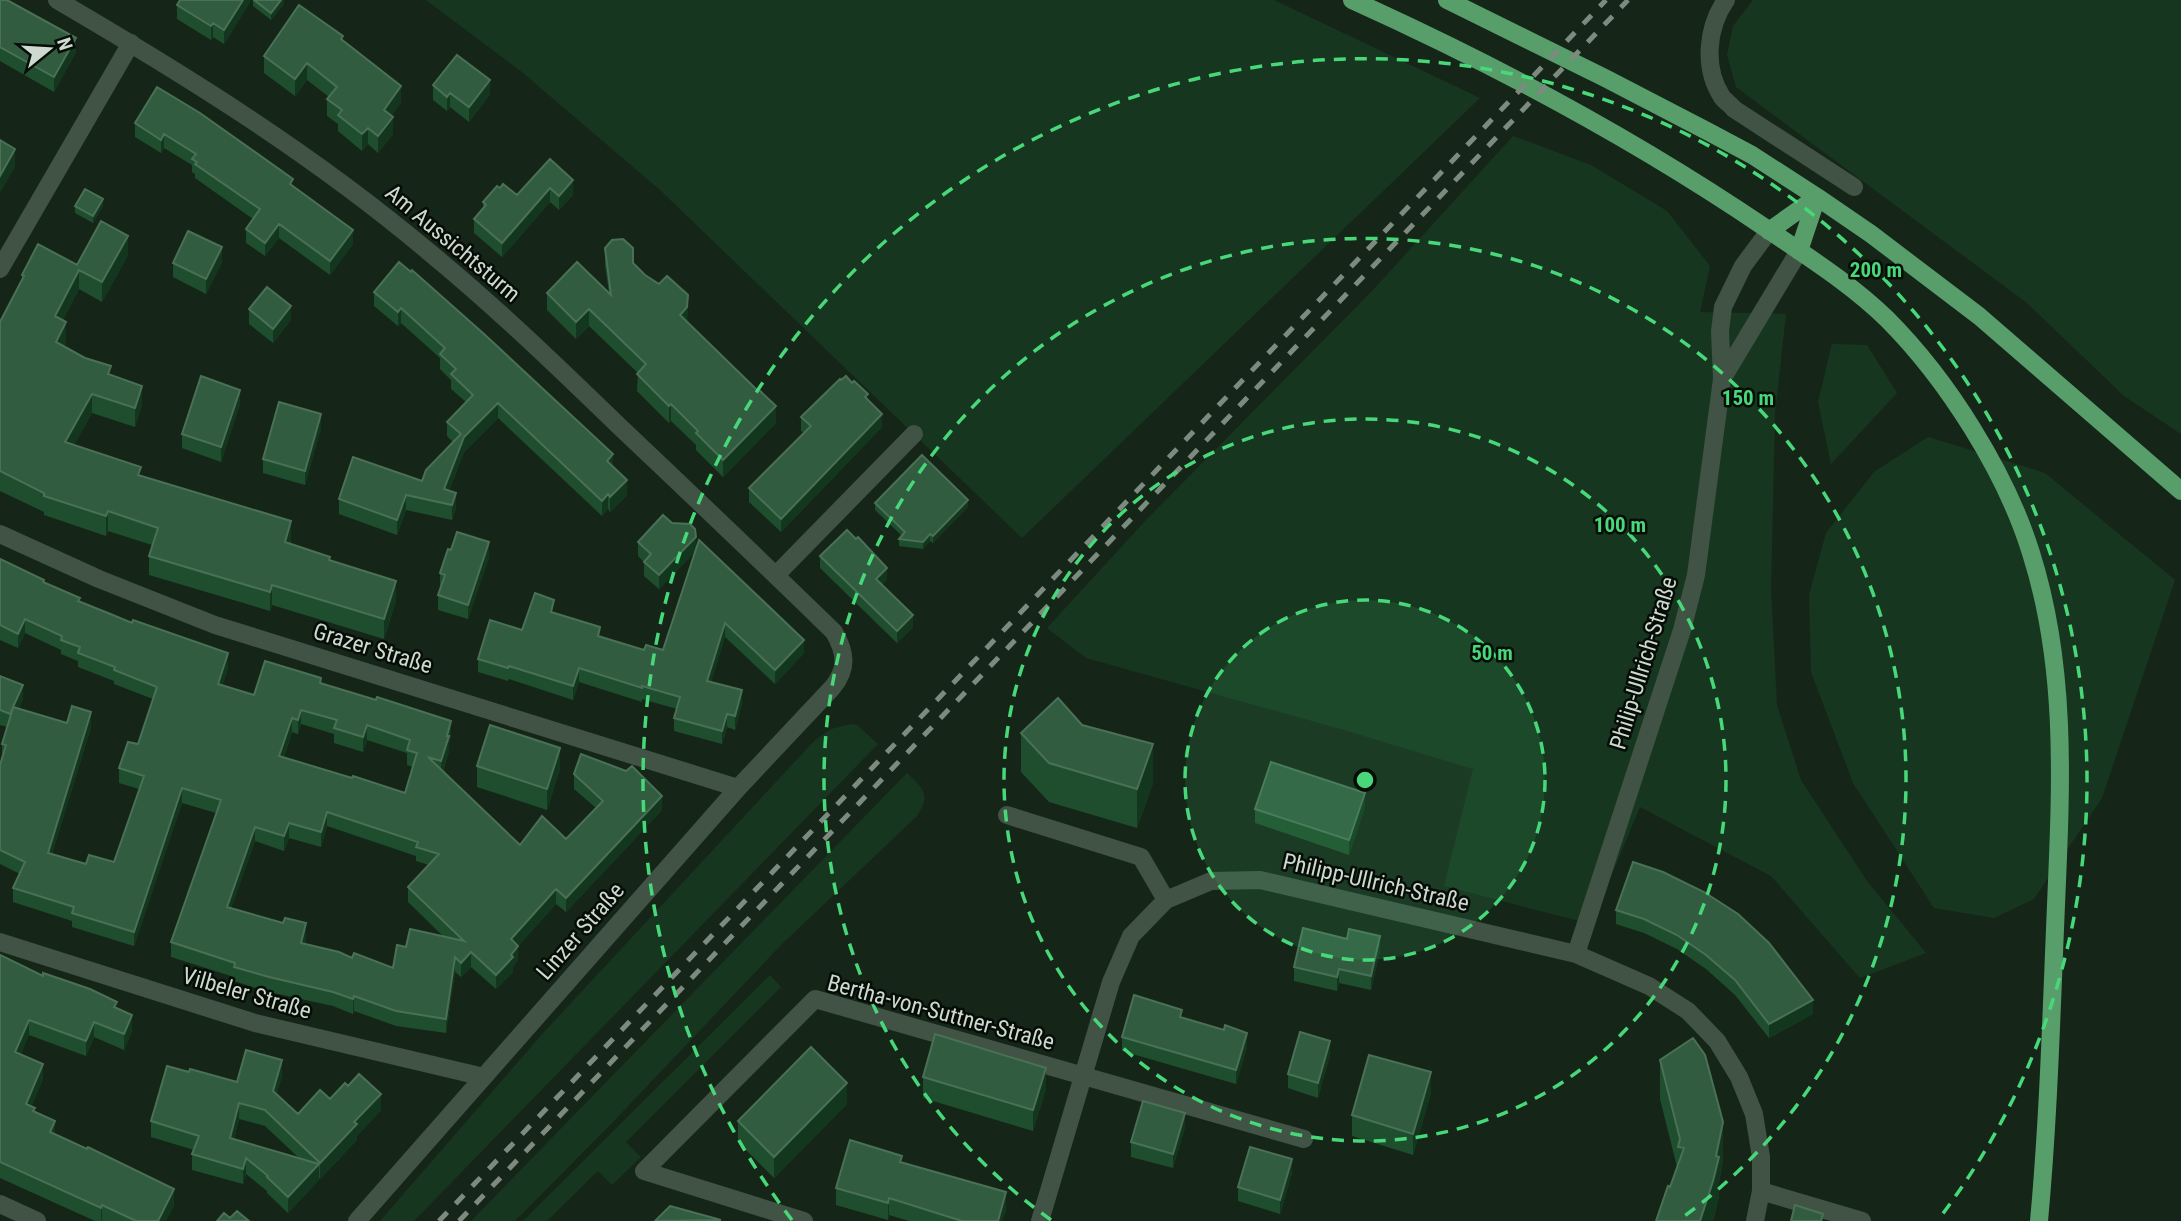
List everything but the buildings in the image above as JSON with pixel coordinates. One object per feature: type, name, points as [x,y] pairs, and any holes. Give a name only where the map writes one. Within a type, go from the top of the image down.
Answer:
[{"type":"main road","points":[[1352,0],[1573,110],[1692,180],[1858,294],[1888,320],[1955,403],[2001,478],[2031,552],[2053,643],[2059,703],[2052,985],[2039,1221]]},
{"type":"main road","points":[[1447,0],[1752,155],[1817,197],[1871,234],[1979,316],[2181,491]]},
{"type":"main road","points":[[1769,231],[1817,197]]},
{"type":"main road","points":[[1799,251],[1817,197]]},
{"type":"street","name":"Am Aussichtsturm","points":[[57,0],[131,43],[324,170],[428,251],[505,317],[834,632],[842,645],[845,658],[842,674]]},
{"type":"street","points":[[1726,0],[1711,29],[1709,52],[1713,75],[1722,97],[1743,114],[1854,187]]},
{"type":"street","points":[[0,270],[131,43]]},
{"type":"street","name":"Philip-Ullrich-Straße","points":[[1576,954],[1682,630],[1696,575],[1722,379],[1720,331],[1723,307],[1743,266],[1769,231]]},
{"type":"street","name":"Philip-Ullrich-Straße","points":[[1722,379],[1799,251]]},
{"type":"street","points":[[776,575],[914,434]]},
{"type":"street","name":"Grazer Straße","points":[[0,534],[99,579],[215,625],[738,788]]},
{"type":"street","name":"Linzer Straße","points":[[357,1221],[738,788],[842,674]]},
{"type":"street","points":[[1007,815],[1141,857],[1166,900]]},
{"type":"street","name":"Philipp-Ullrich-Straße","points":[[1040,1221],[1111,982],[1131,936],[1166,900],[1211,881],[1261,880],[1576,954],[1648,986],[1688,1011],[1717,1041],[1739,1077],[1754,1114],[1761,1157],[1761,1191],[1755,1221]]},
{"type":"street","name":"Vilbeler Straße","points":[[0,942],[255,1023],[484,1077]]},
{"type":"street","name":"Bertha-von-Suttner-Straße","points":[[804,1221],[644,1171],[815,999],[1083,1076]]},
{"type":"street","points":[[1083,1076],[1304,1139]]},
{"type":"street","points":[[1761,1191],[1862,1221]]},
{"type":"street","points":[[0,1204],[37,1221]]},
{"type":"green space","points":[[426,0],[1274,0],[1480,98],[1022,538],[660,190],[522,72]]},
{"type":"green space","points":[[1753,0],[2181,0],[2181,434],[2124,396],[2027,303],[1736,87],[1727,55],[1733,26]]},
{"type":"green space","points":[[1513,136],[1591,165],[1667,211],[1710,266],[1700,312],[1786,314],[1775,414],[1771,590],[1777,705],[1801,780],[1867,881],[1926,953],[1860,978],[1771,876],[1640,807],[1591,924],[1444,886],[1473,769],[1086,658],[1047,628],[1146,520],[1373,290]]},
{"type":"green space","points":[[1832,344],[1867,345],[1897,393],[1831,464],[1818,402]]},
{"type":"green space","points":[[1928,437],[2045,473],[2175,580],[2102,798],[2034,899],[1994,918],[1934,908],[1853,783],[1811,672],[1809,595],[1826,533],[1874,472]]},
{"type":"green space","points":[[857,725],[878,744],[414,1221],[380,1221],[545,1031],[815,740],[831,729]]},
{"type":"green space","points":[[907,773],[924,793],[924,803],[917,816],[783,943],[515,1221],[471,1221]]},
{"type":"green space","points":[[770,975],[781,987],[626,1142],[641,1157],[612,1185],[598,1171],[547,1221],[523,1221]]},
{"type":"railway","points":[[439,1221],[1606,0]]},
{"type":"railway","points":[[459,1221],[1628,0]]}]
